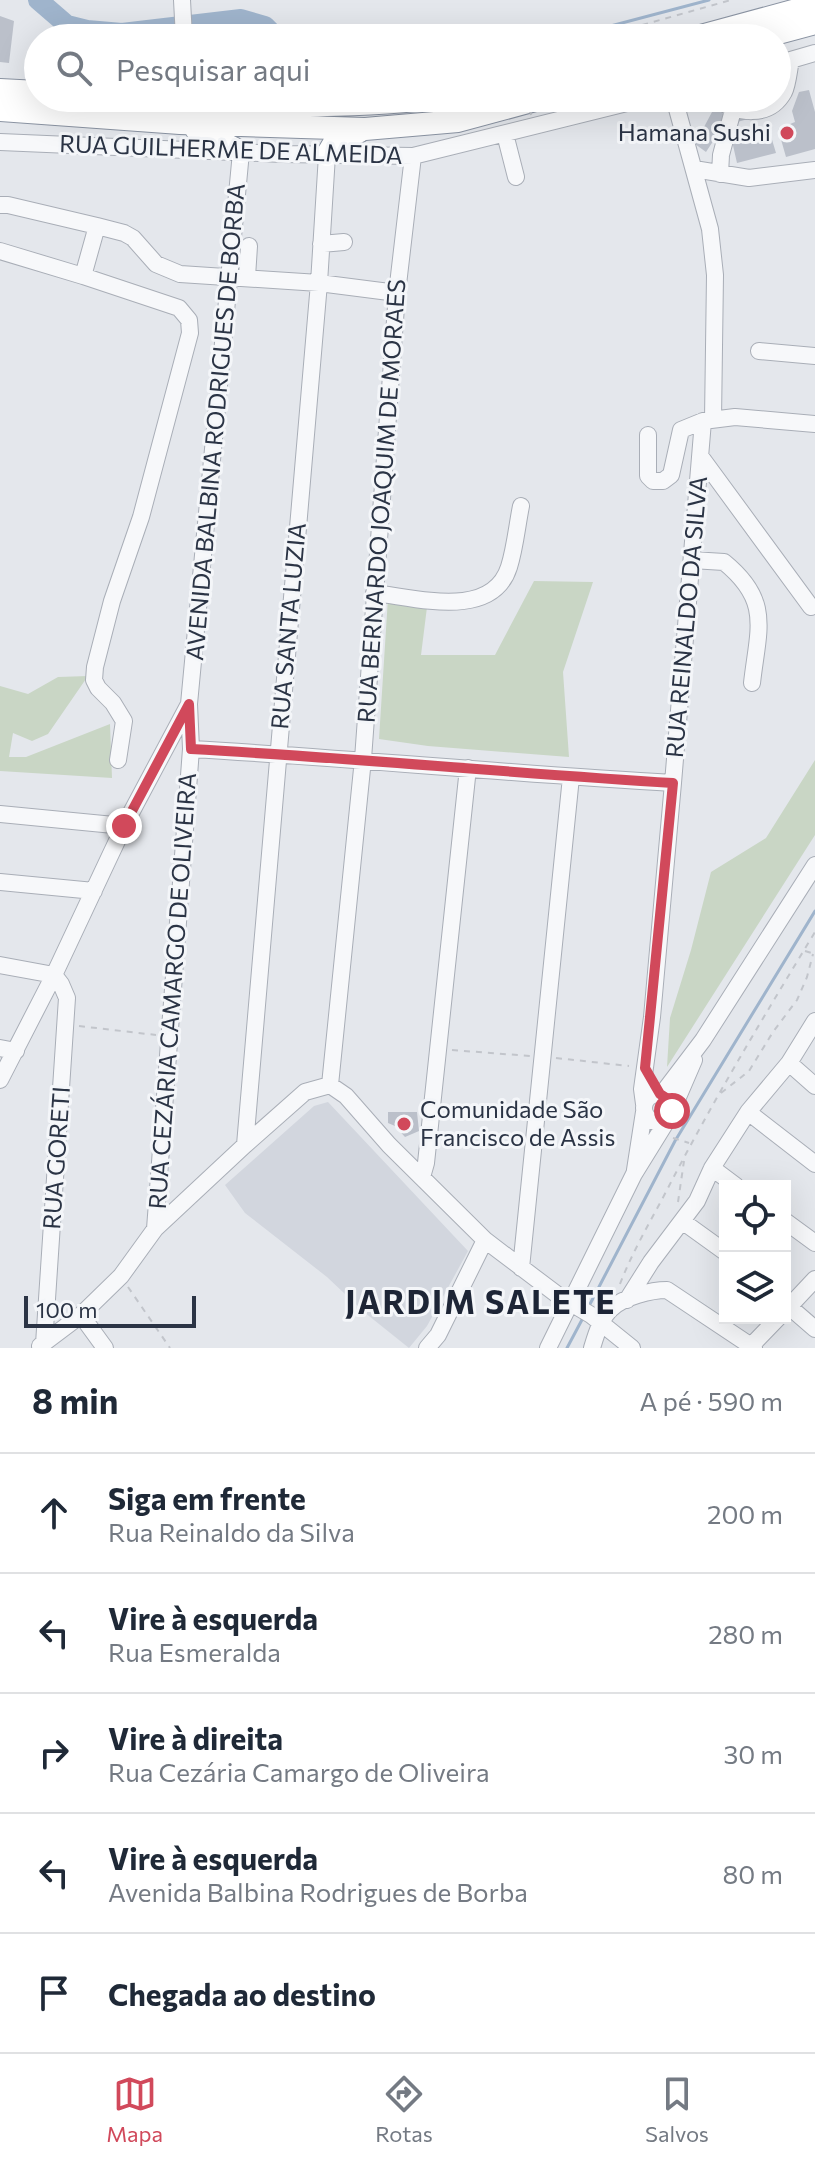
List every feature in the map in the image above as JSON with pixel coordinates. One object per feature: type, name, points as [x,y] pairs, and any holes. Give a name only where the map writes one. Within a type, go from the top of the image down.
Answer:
[{"type":"highway","points":[[745,24],[815,5]]},
{"type":"highway","points":[[791,30],[815,23]]},
{"type":"highway","points":[[0,90],[24,91]]},
{"type":"highway","points":[[0,110],[24,110]]},
{"type":"highway","points":[[188,112],[215,137],[241,152]]},
{"type":"highway","points":[[224,112],[365,129],[458,121],[505,112]]},
{"type":"highway","points":[[327,155],[334,143],[365,129]]},
{"type":"street","points":[[182,0],[183,24]]},
{"type":"street","points":[[791,60],[815,53]]},
{"type":"street","name":"RUA GUILHERME DE ALMEIDA","points":[[0,142],[413,156],[592,112]]},
{"type":"street","name":"RUA REINALDO DA SILVA","points":[[634,1174],[644,1108],[642,1089],[673,783],[701,457],[708,420],[715,275],[710,229],[678,112]]},
{"type":"street","points":[[720,174],[721,155],[732,112]]},
{"type":"street","points":[[505,134],[516,177]]},
{"type":"street","name":"AVENIDA BALBINA RODRIGUES DE BORBA","points":[[0,1080],[8,1050],[54,975],[124,826],[189,704],[239,277],[241,152]]},
{"type":"street","name":"RUA SANTA LUZIA","points":[[245,1145],[319,283],[327,155]]},
{"type":"street","name":"RUA BERNARDO JOAQUIM DE MORAES","points":[[330,1085],[363,759],[397,296],[413,156]]},
{"type":"street","points":[[694,169],[749,178],[815,170]]},
{"type":"street","points":[[0,205],[124,233],[133,238],[156,264],[180,274],[319,283],[397,296],[380,319]]},
{"type":"street","points":[[83,276],[97,226]]},
{"type":"street","points":[[321,244],[344,242]]},
{"type":"street","points":[[239,277],[249,246]]},
{"type":"street","points":[[0,251],[179,308],[189,320],[190,333],[141,517],[112,601],[95,667],[94,680],[98,688],[113,703],[124,721],[118,760]]},
{"type":"street","points":[[759,351],[815,356]]},
{"type":"street","points":[[648,435],[648,476],[653,481],[663,481],[671,475],[681,430],[708,420],[735,417],[815,424]]},
{"type":"street","points":[[701,457],[811,607]]},
{"type":"street","points":[[374,593],[448,604],[481,597],[498,585],[508,570],[521,506]]},
{"type":"street","points":[[692,560],[724,562],[752,592],[757,602],[759,619],[752,683]]},
{"type":"street","name":"RUA CEZÁRIA CAMARGO DE OLIVEIRA","points":[[155,1229],[191,749],[189,704]]},
{"type":"street","points":[[191,749],[673,783]]},
{"type":"street","points":[[422,1177],[439,1049],[468,768]]},
{"type":"street","points":[[521,1268],[571,777]]},
{"type":"street","points":[[0,814],[124,826]]},
{"type":"street","points":[[670,1122],[654,1122],[644,1108],[650,1096],[661,1094],[703,1040],[815,865]]},
{"type":"street","points":[[0,882],[94,891]]},
{"type":"street","name":"RUA GORETI","points":[[39,1346],[75,932]]},
{"type":"street","points":[[0,965],[54,975],[67,998]]},
{"type":"street","points":[[627,1300],[697,1201],[712,1168],[748,1112],[789,1063],[815,1021]]},
{"type":"street","points":[[548,1348],[586,1313],[634,1174],[670,1122],[703,1040]]},
{"type":"street","points":[[789,1063],[815,1086]]},
{"type":"street","points":[[645,1068],[661,1094],[671,1101],[670,1122]]},
{"type":"street","points":[[39,1346],[81,1315],[121,1276],[155,1229],[245,1145],[305,1092],[330,1085],[346,1096],[389,1145],[485,1240],[632,1348]]},
{"type":"street","points":[[748,1112],[815,1164]]},
{"type":"street","points":[[712,1168],[728,1180]]},
{"type":"street","points":[[683,1220],[719,1247]]},
{"type":"street","points":[[791,1225],[815,1243]]},
{"type":"street","points":[[427,1348],[438,1335],[485,1240]]},
{"type":"street","points":[[791,1302],[815,1279]]},
{"type":"street","points":[[586,1313],[611,1308],[657,1290],[667,1290],[751,1347],[771,1324]]},
{"type":"street","points":[[586,1313],[592,1348]]},
{"type":"street","points":[[791,1314],[815,1329]]},
{"type":"street","points":[[81,1315],[105,1348]]},
{"type":"path","points":[[646,24],[731,0]]},
{"type":"path","points":[[620,1283],[690,1143],[753,1031],[815,932]]},
{"type":"path","points":[[718,1095],[749,1071],[797,1000],[814,954],[804,951]]},
{"type":"path","points":[[66,1025],[168,1037]]},
{"type":"path","points":[[670,1122],[683,1141],[690,1143]]},
{"type":"path","points":[[683,1220],[677,1212],[684,1156]]},
{"type":"path","points":[[121,1276],[170,1348]]},
{"type":"shaded area","points":[[328,1102],[468,1251],[427,1326],[409,1348],[327,1277],[245,1213],[225,1185],[314,1106]]},
{"type":"green space","points":[[534,581],[593,582],[563,672],[569,757],[379,739],[388,598],[427,607],[421,655],[495,655]]},
{"type":"green space","points":[[88,676],[48,734],[32,741],[13,733],[9,757],[26,757],[110,724],[112,778],[0,771],[0,686],[28,694],[58,677]]},
{"type":"green space","points":[[815,760],[815,835],[667,1067],[670,1018],[711,872],[766,838]]},
{"type":"building","points":[[0,16],[14,21],[9,63],[0,62]]},
{"type":"building","points":[[809,90],[815,112],[815,149],[786,157],[778,129],[795,122],[792,111],[799,92]]},
{"type":"building","points":[[712,112],[766,112],[723,126],[706,152],[695,144]]},
{"type":"building","points":[[770,133],[776,153],[737,163],[732,141]]},
{"type":"building","name":"Comunidade São Francisco de Assis","points":[[388,1112],[417,1112],[419,1131],[405,1137],[388,1123]]},
{"type":"waterway","points":[[38,0],[66,24]]},
{"type":"waterway","points":[[618,24],[709,0]]},
{"type":"waterway","points":[[198,24],[241,19],[258,24]]},
{"type":"waterway","points":[[589,1306],[675,1141],[815,911]]},
{"type":"waterway","points":[[567,1348],[584,1316]]},
{"type":"place","name":"Hamana Sushi","points":[[787,133]]},
{"type":"place","name":"Comunidade São Francisco de Assis","points":[[404,1124]]},
{"type":"district","name":"JARDIM SALETE","points":[[481,1303]]},
{"type":"route","points":[[124,826],[189,704],[191,749],[673,783],[645,1068],[660,1094],[671,1101],[672,1111]]}]
